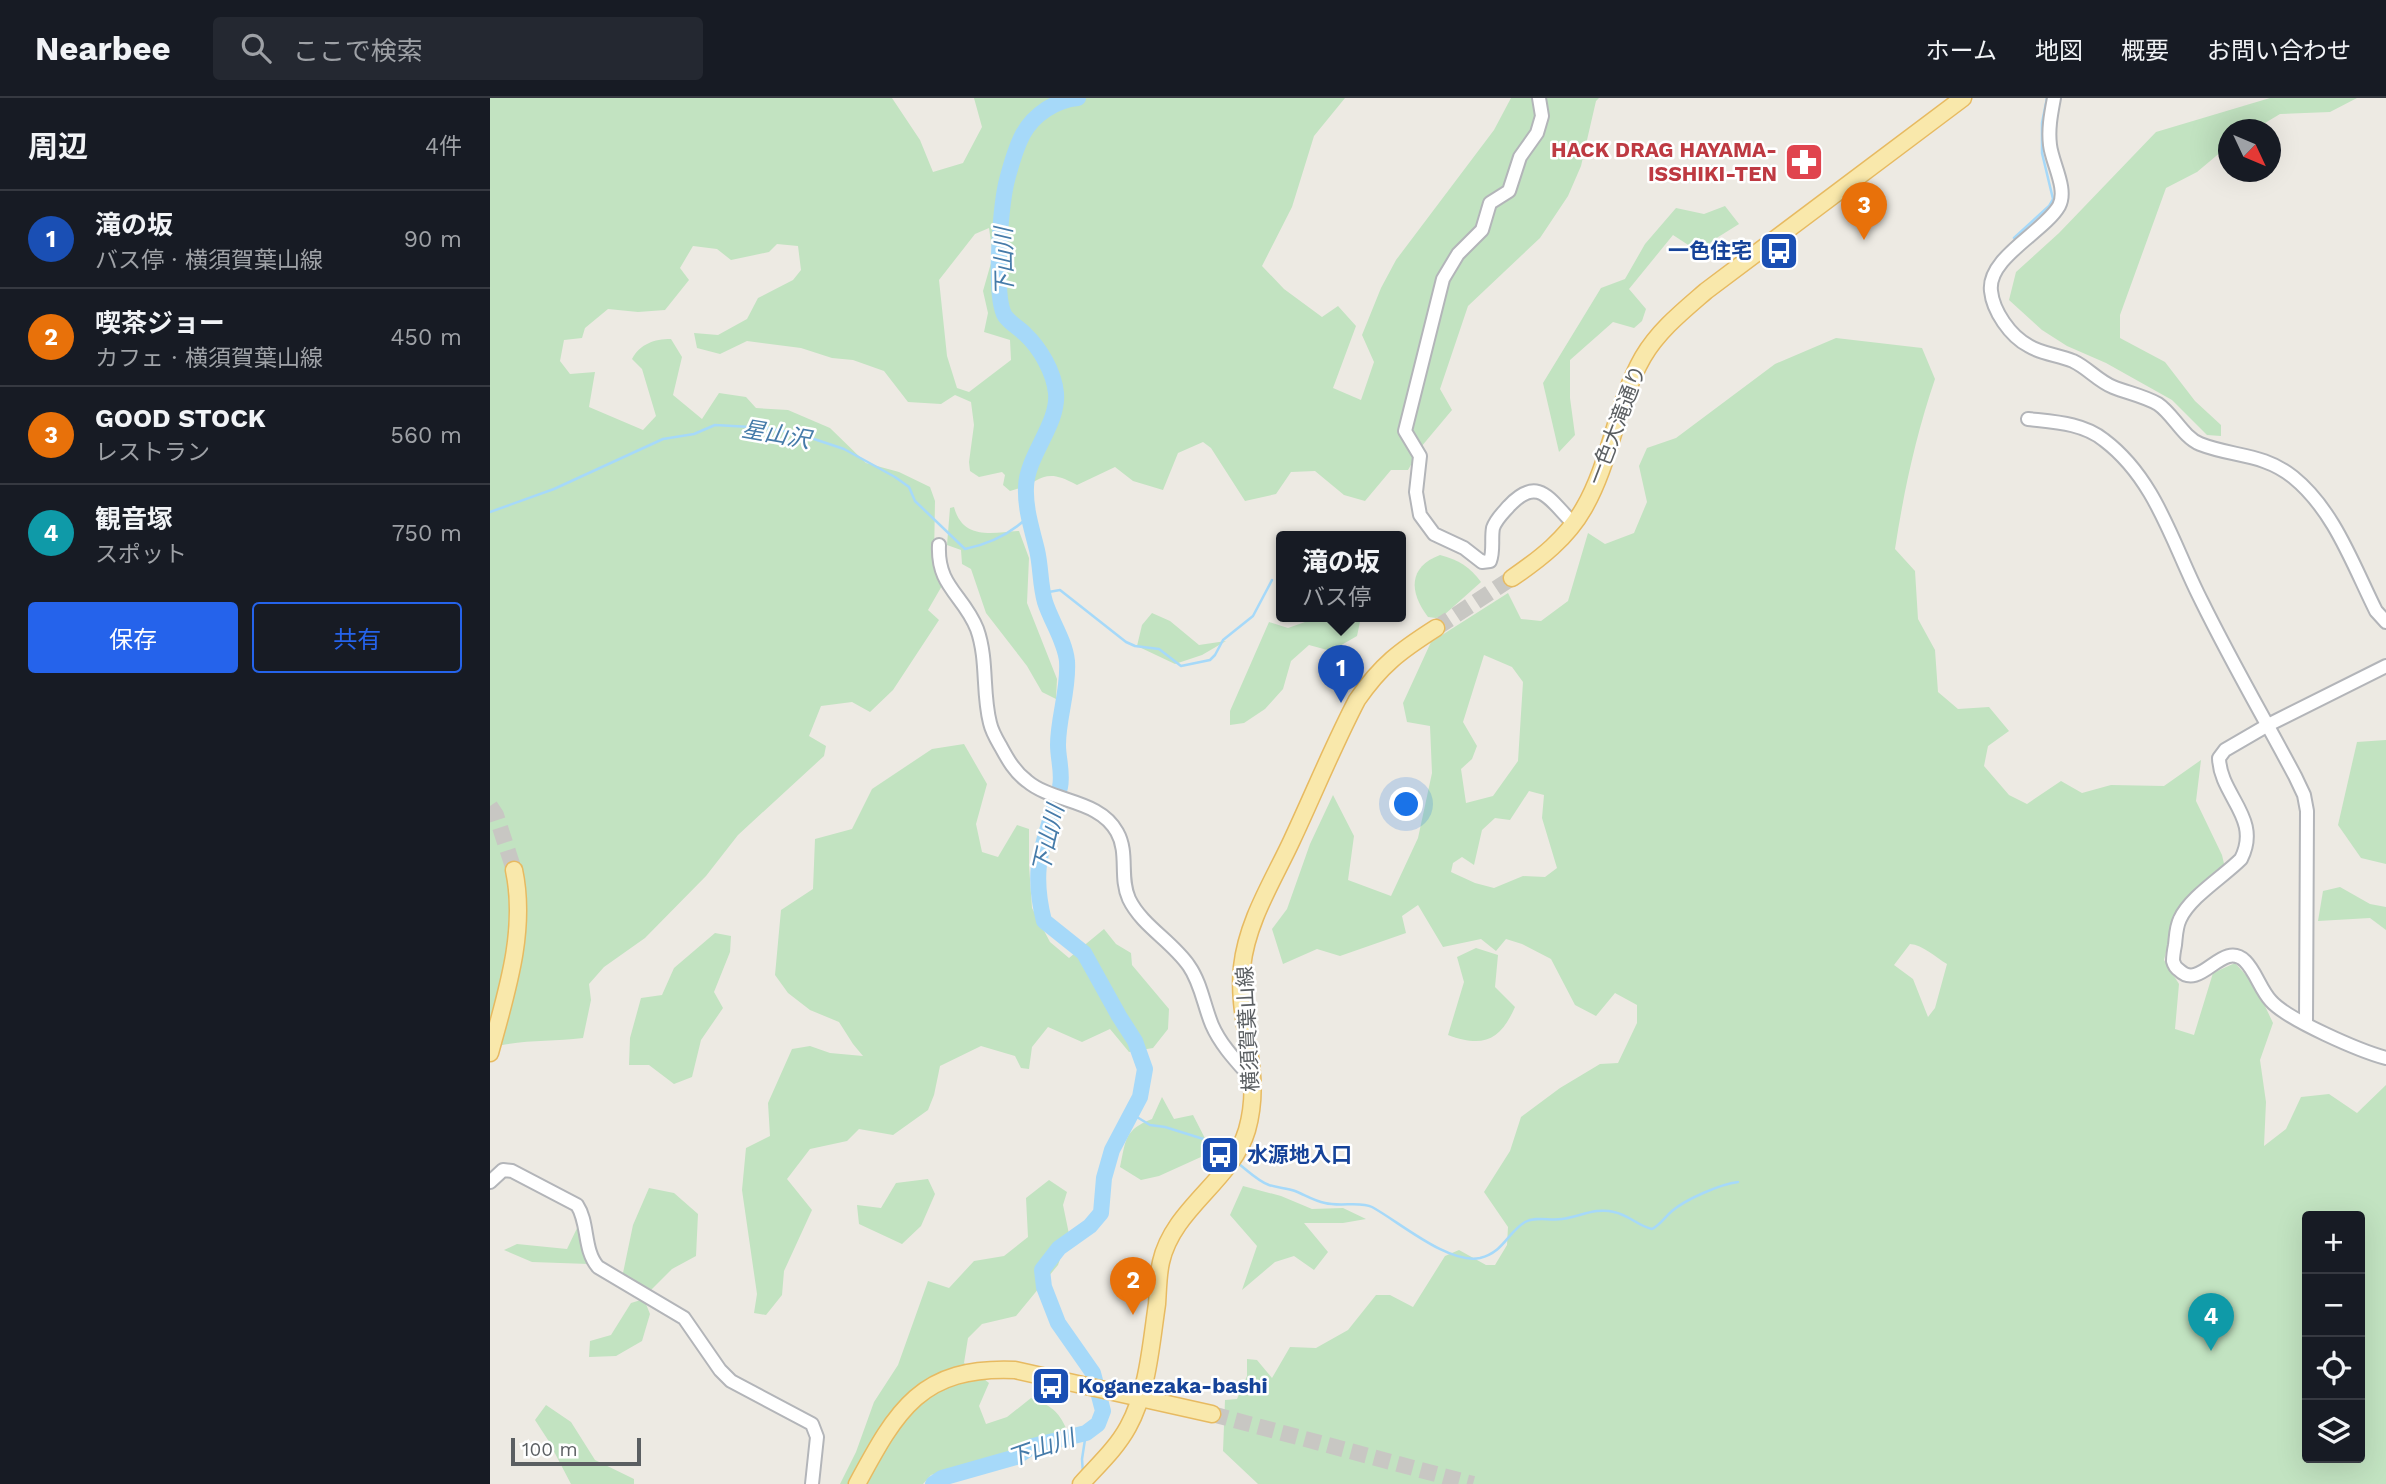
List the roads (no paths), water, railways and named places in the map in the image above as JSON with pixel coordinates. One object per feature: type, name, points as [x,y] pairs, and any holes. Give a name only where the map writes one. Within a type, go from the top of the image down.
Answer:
[{"type":"main road","name":"一色大滝通り","points":[[1512,578],[1536,562],[1574,524],[1593,491],[1630,385],[1643,357],[1673,320],[1706,292],[1963,98]]},
{"type":"main road","name":"横須賀葉山線","points":[[1081,1484],[1111,1451],[1128,1427],[1139,1399],[1145,1380],[1161,1261],[1171,1237],[1237,1152],[1247,1131],[1254,1081],[1244,1017],[1242,967],[1254,918],[1357,700],[1369,682],[1394,656],[1436,628]]},
{"type":"main road","points":[[490,1053],[513,964],[518,917],[514,870]]},
{"type":"main road","points":[[857,1484],[888,1428],[907,1405],[926,1390],[967,1371],[1015,1370],[1212,1414]]},
{"type":"street","points":[[1539,98],[1541,125],[1520,157],[1513,184],[1504,195],[1490,203],[1482,230],[1458,254],[1443,279],[1405,430],[1420,456],[1416,492],[1420,515],[1434,534],[1464,548],[1479,561],[1490,561],[1497,519],[1528,490],[1540,492],[1574,524]]},
{"type":"street","points":[[2054,98],[2049,139],[2062,200],[2049,218],[2023,241],[1993,276],[1990,286],[1997,310],[2009,328],[2028,346],[2070,360],[2113,387],[2159,405],[2196,442],[2264,460],[2291,475],[2308,489],[2329,517],[2376,611],[2386,622]]},
{"type":"street","points":[[2028,419],[2067,424],[2095,433],[2117,451],[2140,478],[2159,505],[2201,600],[2304,795],[2307,811],[2306,1023]]},
{"type":"street","points":[[939,545],[939,566],[943,577],[972,619],[982,644],[992,730],[1009,761],[1019,774],[1036,788],[1105,817],[1118,832],[1124,851],[1124,881],[1136,911],[1174,948],[1191,969],[1216,1032],[1254,1081]]},
{"type":"street","points":[[2386,666],[2268,725],[2225,750],[2219,758],[2219,769],[2246,826],[2246,848],[2241,859],[2186,909],[2177,929],[2173,960],[2175,967],[2191,976],[2201,973],[2227,956],[2241,957],[2275,1005],[2351,1046],[2386,1058]]},
{"type":"street","points":[[490,1182],[503,1170],[512,1171],[577,1205],[582,1213],[592,1261],[598,1267],[684,1318],[720,1370],[731,1381],[812,1424],[817,1437],[813,1484]]},
{"type":"waterway","name":"下山川","points":[[933,1484],[942,1478],[1016,1457],[1033,1446],[1086,1433],[1098,1424],[1103,1411],[1093,1373],[1058,1323],[1044,1287],[1042,1270],[1059,1248],[1090,1226],[1101,1213],[1104,1178],[1112,1150],[1140,1097],[1145,1069],[1135,1041],[1084,953],[1044,921],[1038,883],[1041,852],[1061,782],[1058,735],[1067,661],[1064,646],[1043,596],[1026,487],[1032,463],[1053,416],[1056,393],[1041,353],[1005,316],[999,290],[999,252],[1006,184],[1023,134],[1033,120],[1046,109],[1078,98]]},
{"type":"waterway","points":[[2014,238],[2049,206],[2053,199],[2042,153],[2042,123],[2047,98]]},
{"type":"waterway","name":"星山沢","points":[[490,512],[554,489],[663,439],[694,434],[715,425],[768,428],[799,434],[844,449],[909,487],[915,501],[965,549],[999,537],[1029,516]]},
{"type":"waterway","points":[[1043,593],[1060,590],[1126,642],[1159,649],[1181,666],[1210,660],[1223,640],[1253,616],[1272,580]]},
{"type":"waterway","points":[[1132,1114],[1150,1125],[1213,1142],[1228,1155]]},
{"type":"waterway","points":[[1239,1164],[1265,1183],[1295,1191],[1317,1201],[1372,1207],[1439,1249],[1468,1258],[1480,1258],[1495,1251],[1519,1226],[1534,1219],[1562,1219],[1594,1211],[1607,1211],[1619,1213],[1652,1229],[1686,1202],[1713,1189],[1738,1182]]},
{"type":"waterway","points":[[1083,1474],[1086,1433]]},
{"type":"tunnel","points":[[1436,628],[1512,578]]},
{"type":"tunnel","points":[[490,806],[496,815],[514,870]]},
{"type":"tunnel","points":[[1212,1414],[1473,1484]]},
{"type":"place","name":"HACK DRAG HAYAMA- ISSHIKI-TEN","points":[[1804,162]]},
{"type":"place","name":"GOOD STOCK","points":[[1864,240]]},
{"type":"place","name":"一色住宅","points":[[1779,251]]},
{"type":"place","name":"滝の坂","points":[[1341,703]]},
{"type":"place","name":"水源地入口","points":[[1220,1155]]},
{"type":"place","name":"喫茶ジョー","points":[[1133,1315]]},
{"type":"place","name":"観音塚","points":[[2211,1351]]},
{"type":"place","name":"Koganezaka-bashi","points":[[1051,1386]]}]
